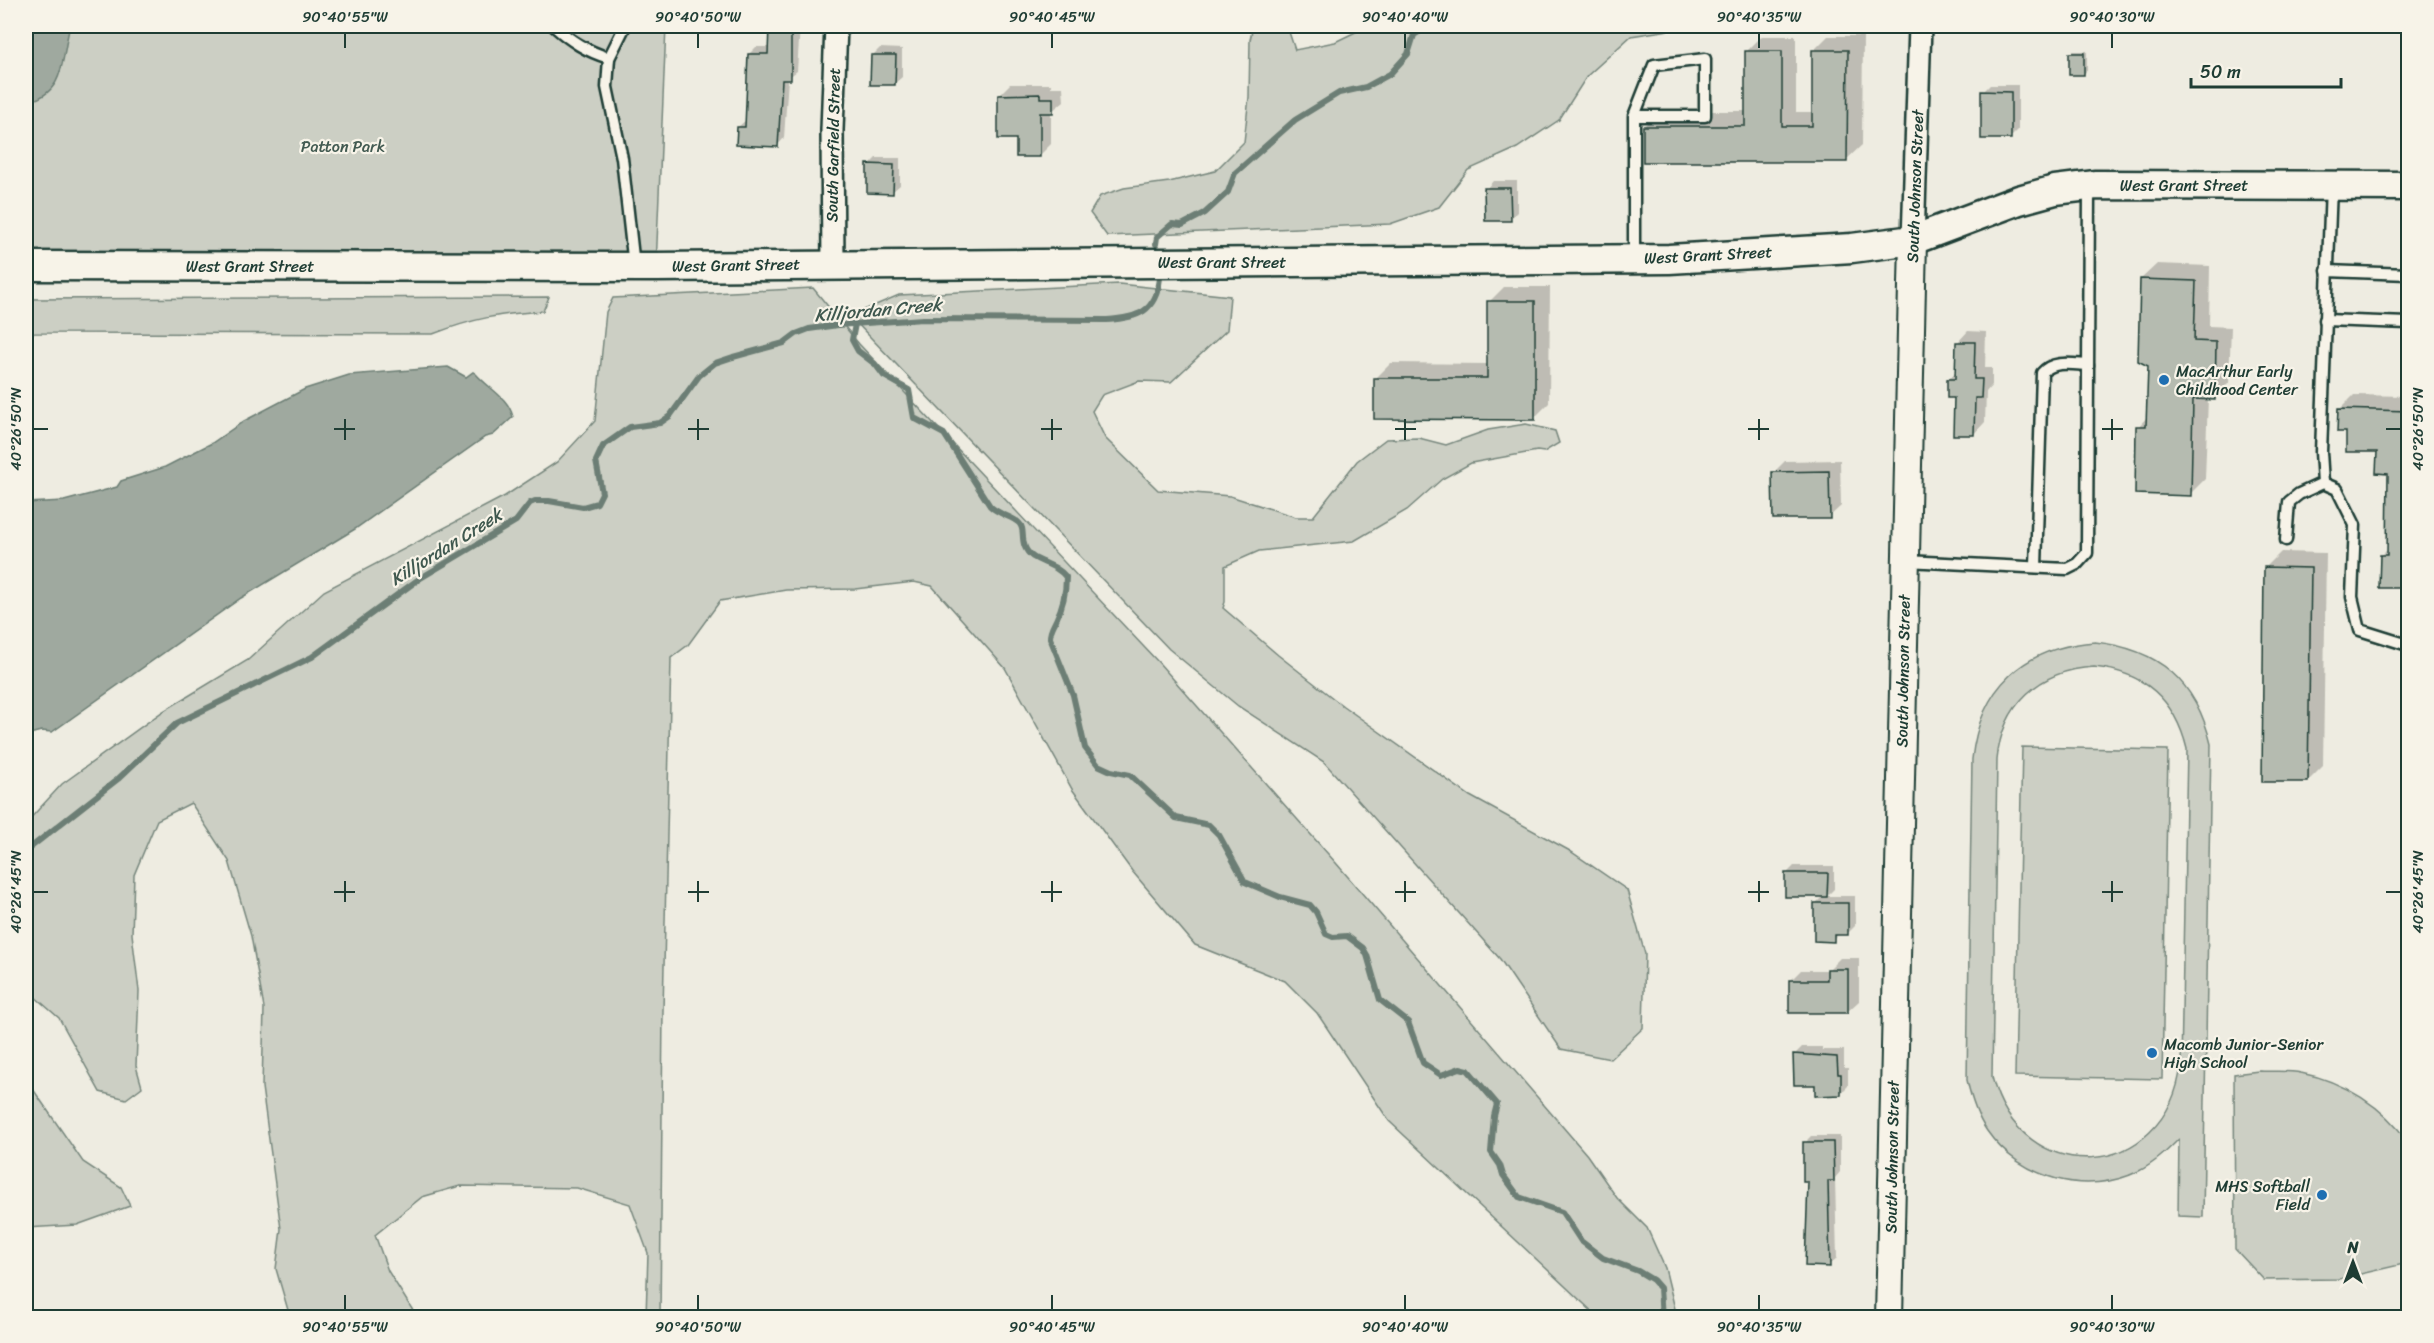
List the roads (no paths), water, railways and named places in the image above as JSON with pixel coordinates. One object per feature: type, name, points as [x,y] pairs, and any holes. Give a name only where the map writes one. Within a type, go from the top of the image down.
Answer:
[{"type":"main road","name":"West Grant Street","points":[[26,266],[634,267],[1634,259],[1852,248],[1913,240],[2019,200],[2055,190],[2086,186],[2409,186]]},
{"type":"street","name":"South Garfield Street","points":[[832,264],[832,130],[836,26]]},
{"type":"street","name":"South Johnson Street","points":[[1889,1317],[1905,561],[1920,26]]},
{"type":"lane","points":[[554,26],[571,41],[590,52],[609,58]]},
{"type":"lane","points":[[625,26],[609,58],[607,87],[622,158],[634,267]]},
{"type":"lane","points":[[1634,116],[1706,116],[1705,59],[1654,65],[1634,116],[1634,259]]},
{"type":"lane","points":[[2324,483],[2321,452],[2331,185]]},
{"type":"lane","points":[[1905,561],[2067,568],[2077,564],[2086,553],[2089,192],[2086,186]]},
{"type":"lane","points":[[2327,271],[2409,274]]},
{"type":"lane","points":[[2325,320],[2409,323]]},
{"type":"lane","points":[[2036,567],[2042,373],[2047,367],[2057,364],[2088,365]]},
{"type":"lane","points":[[2286,540],[2289,502],[2299,494],[2324,483],[2337,489],[2355,525],[2352,597],[2360,630],[2409,645]]},
{"type":"waterway","name":"Killjordan Creek","points":[[1156,244],[1157,237],[1172,224],[1182,225],[1205,213],[1228,192],[1235,173],[1295,120],[1339,93],[1366,87],[1390,74],[1408,54],[1414,35],[1429,26]]},
{"type":"waterway","name":"Killjordan Creek","points":[[26,851],[118,779],[177,723],[312,657],[419,579],[516,521],[530,503],[549,501],[583,507],[597,503],[602,493],[596,461],[603,446],[630,427],[660,423],[670,416],[699,376],[715,363],[784,343],[796,334],[809,329],[838,325],[923,319],[1107,320],[1128,317],[1150,306],[1158,289],[1160,278]]},
{"type":"waterway","points":[[855,324],[852,340],[858,351],[875,364],[884,376],[909,390],[914,418],[944,434],[990,506],[1021,526],[1025,548],[1028,552],[1033,557],[1059,570],[1066,577],[1065,594],[1050,638],[1073,695],[1085,748],[1098,765],[1111,771],[1130,775],[1176,818],[1209,825],[1219,835],[1245,882],[1280,897],[1310,905],[1316,912],[1326,934],[1333,937],[1347,936],[1363,948],[1380,1000],[1408,1022],[1423,1063],[1441,1075],[1460,1068],[1468,1070],[1497,1104],[1491,1152],[1500,1165],[1503,1175],[1519,1197],[1562,1212],[1581,1241],[1603,1258],[1638,1271],[1653,1280],[1660,1288],[1662,1318]]},
{"type":"place","name":"MacArthur Early Childhood Center","points":[[2164,380]]},
{"type":"place","name":"Macomb Junior-Senior High School","points":[[2152,1053]]},
{"type":"place","name":"MHS Softball Field","points":[[2322,1195]]},
{"type":"park label","name":"Patton Park","points":[[343,146]]}]
